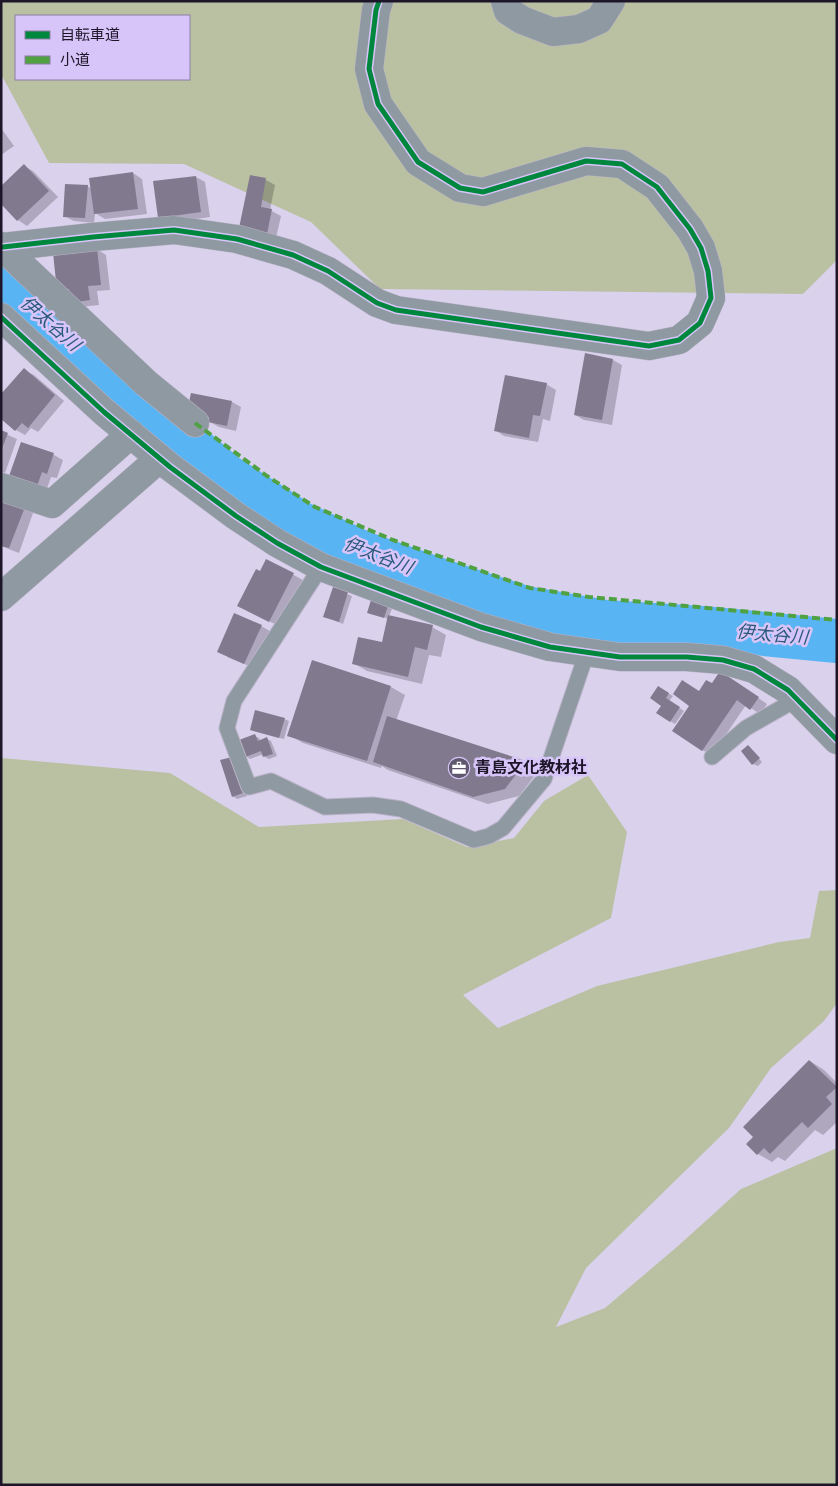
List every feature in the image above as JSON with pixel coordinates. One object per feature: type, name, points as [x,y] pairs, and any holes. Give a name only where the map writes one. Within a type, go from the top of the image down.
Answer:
[{"type":"street","points":[[2,246],[174,230],[237,239],[293,255],[328,271],[376,303],[396,310],[649,346],[679,340],[700,323],[711,298],[708,271],[701,248],[690,228],[657,187],[622,164],[586,161],[483,192],[460,188],[418,162],[378,104],[369,69],[376,10],[379,1]]},
{"type":"street","points":[[505,1],[508,11],[522,20],[553,32],[579,29],[599,20],[611,1]]},
{"type":"street","points":[[2,246],[146,383],[195,423]]},
{"type":"street","points":[[1,318],[104,412],[160,459],[236,516],[277,543],[321,567],[481,627],[550,648],[620,657],[687,657],[722,660],[754,668],[788,690],[837,740]]},
{"type":"street","points":[[1,487],[52,504],[131,434]]},
{"type":"street","points":[[1,597],[160,459]]},
{"type":"lane","points":[[321,567],[234,701],[227,728],[249,787],[271,781],[325,807],[373,805],[401,809],[474,840],[489,836],[503,828],[544,779],[587,652]]},
{"type":"lane","points":[[712,757],[746,728],[797,699]]},
{"type":"green space","points":[[1,1],[837,1],[837,260],[803,294],[380,289],[311,222],[184,164],[49,163],[1,74]]},
{"type":"green space","points":[[2,758],[170,773],[259,827],[403,819],[467,847],[514,838],[544,801],[588,775],[627,832],[611,918],[463,995],[498,1028],[597,986],[779,942],[810,938],[819,891],[837,890],[837,1003],[824,1021],[771,1068],[729,1128],[586,1268],[556,1327],[605,1308],[741,1189],[837,1148],[837,1485],[1,1485]]},
{"type":"building","points":[[24,164],[49,191],[17,221],[1,204],[1,186]]},
{"type":"building","points":[[133,172],[138,209],[94,214],[89,178]]},
{"type":"building","points":[[250,175],[266,178],[261,207],[272,209],[267,234],[239,228]]},
{"type":"building","points":[[196,176],[201,212],[158,218],[153,181]]},
{"type":"building","points":[[65,184],[88,185],[85,218],[63,217]]},
{"type":"building","points":[[97,248],[101,285],[88,286],[90,300],[70,303],[69,289],[57,291],[53,253]]},
{"type":"building","points":[[585,353],[613,359],[602,420],[574,415]]},
{"type":"building","points":[[24,368],[55,395],[28,428],[22,423],[15,431],[1,419],[1,394]]},
{"type":"building","points":[[505,375],[547,383],[540,416],[533,415],[529,438],[494,431]]},
{"type":"building","points":[[191,393],[232,401],[227,426],[208,422],[209,417],[187,412]]},
{"type":"building","points":[[1,430],[8,433],[1,451]]},
{"type":"building","points":[[21,442],[54,453],[47,474],[42,472],[36,489],[8,479]]},
{"type":"building","points":[[7,496],[25,507],[9,548],[1,546],[1,502],[4,503]]},
{"type":"building","points":[[266,559],[294,573],[269,622],[237,606],[256,569],[260,571]]},
{"type":"building","points":[[333,587],[348,592],[339,622],[323,617]]},
{"type":"building","points":[[371,600],[388,606],[384,618],[367,613]]},
{"type":"building","points":[[234,613],[262,625],[244,664],[217,652]]},
{"type":"building","points":[[388,615],[433,625],[427,650],[415,647],[408,677],[352,664],[358,637],[382,642]]},
{"type":"building","points":[[312,660],[391,686],[367,761],[287,736]]},
{"type":"building","points":[[720,671],[759,697],[750,710],[737,700],[702,751],[672,731],[689,706],[673,694],[682,680],[699,691],[706,680],[712,683]]},
{"type":"building","points":[[658,686],[669,693],[666,698],[680,707],[670,722],[656,713],[661,706],[650,698]]},
{"type":"building","points":[[255,710],[285,718],[279,738],[250,730]]},
{"type":"building","points":[[387,716],[526,761],[505,789],[473,797],[373,762]]},
{"type":"building","points":[[255,734],[258,741],[267,737],[273,754],[263,757],[261,751],[245,757],[239,740]]},
{"type":"building","points":[[748,745],[760,758],[752,765],[741,751]]},
{"type":"building","points":[[232,757],[243,793],[232,797],[220,760]]},
{"type":"building","points":[[809,1060],[837,1087],[826,1097],[832,1104],[808,1128],[802,1122],[770,1154],[764,1148],[757,1155],[746,1144],[753,1137],[743,1127]]},
{"type":"waterway","name":"伊太谷川","points":[[1,282],[225,475],[300,523],[363,553],[525,608],[605,622],[702,628],[837,641]]},
{"type":"marked path","points":[[195,423],[267,476],[315,507],[393,540],[530,588],[589,597],[837,620]]},
{"type":"cycle path","points":[[3,247],[174,230],[237,239],[293,255],[328,271],[377,303],[396,310],[649,346],[679,340],[700,323],[711,298],[708,271],[701,248],[690,229],[657,187],[622,164],[586,161],[483,192],[460,188],[418,162],[378,104],[369,69],[376,10],[379,1]]},
{"type":"cycle path","points":[[1,317],[104,412],[170,467],[236,516],[277,543],[321,567],[481,627],[550,647],[620,657],[687,657],[723,660],[754,669],[788,690],[837,740]]},
{"type":"place","name":"青島文化教材社","points":[[459,768]]}]
